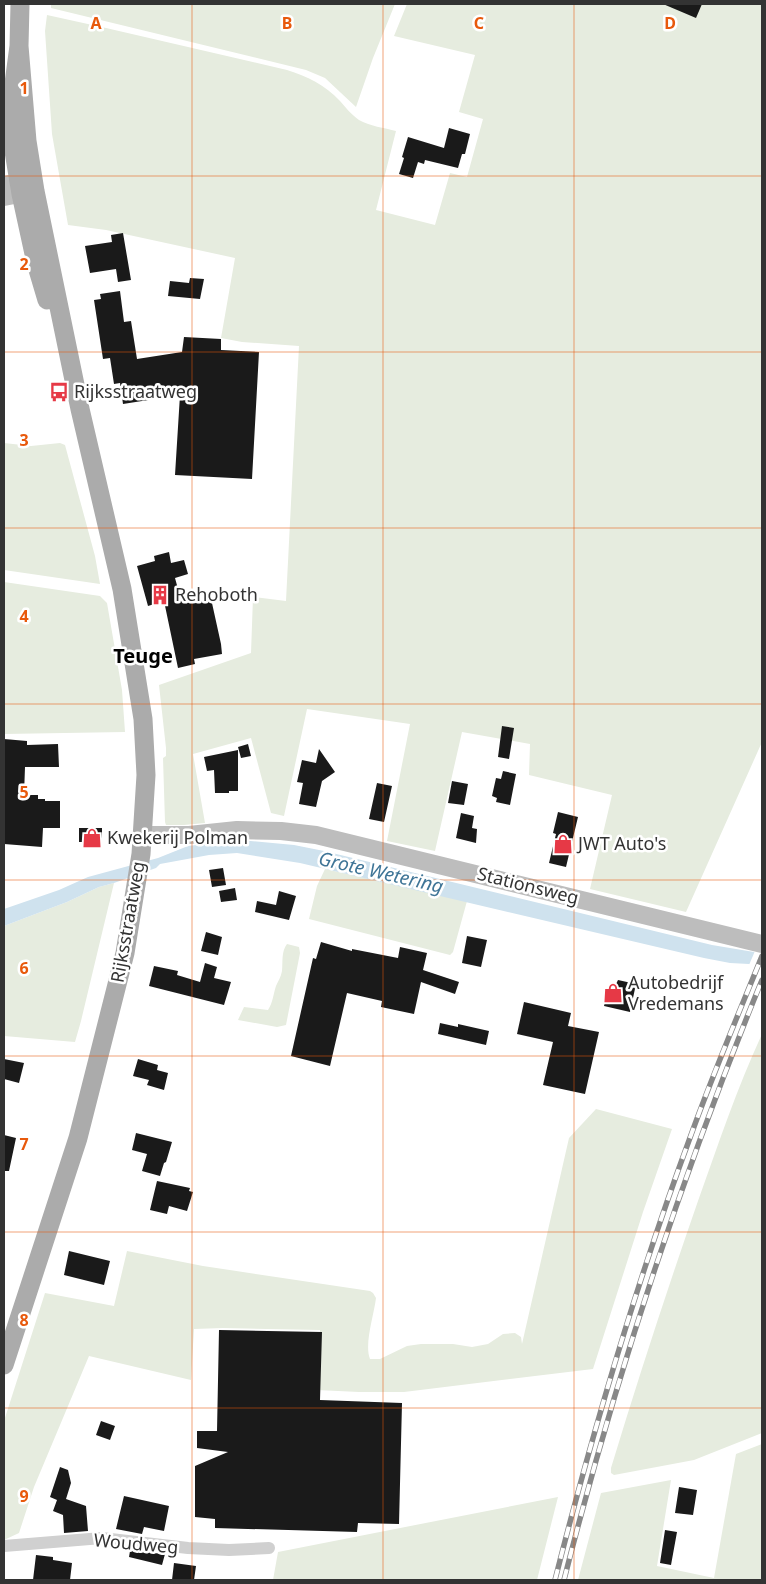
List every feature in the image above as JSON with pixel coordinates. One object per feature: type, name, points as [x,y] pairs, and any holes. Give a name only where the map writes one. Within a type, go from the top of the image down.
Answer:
[{"type":"main road","name":"Rijksstraatweg","points":[[4,1365],[78,1138],[123,962],[138,880],[143,835],[146,775],[143,719],[122,589],[80,409],[17,190],[10,113],[18,46],[20,4]]},
{"type":"main road","name":"Rijksstraatweg","points":[[17,190],[65,366],[80,409]]},
{"type":"street","name":"Stationsweg","points":[[143,835],[190,835],[237,830],[281,831],[316,835],[762,944]]},
{"type":"street","name":"Woudweg","points":[[4,1546],[102,1538],[188,1548],[229,1550],[269,1548]]},
{"type":"shaded area","points":[[51,4],[395,4],[356,107],[325,78],[306,70],[51,8]]},
{"type":"shaded area","points":[[407,4],[762,4],[762,742],[686,912],[590,889],[612,795],[529,775],[530,744],[462,732],[435,851],[387,841],[410,724],[307,709],[284,816],[271,813],[251,738],[193,754],[205,823],[166,825],[165,822],[163,758],[166,756],[166,748],[159,685],[251,653],[253,597],[286,601],[299,346],[242,342],[221,338],[235,258],[106,230],[68,225],[52,134],[45,31],[47,15],[287,70],[315,82],[334,95],[359,120],[396,131],[376,210],[435,225],[450,173],[467,177],[483,119],[459,112],[475,55],[394,36]]},
{"type":"shaded area","points":[[4,443],[31,446],[60,443],[65,445],[95,556],[100,584],[4,570]]},
{"type":"shaded area","points":[[4,582],[100,596],[107,603],[122,690],[125,732],[4,734]]},
{"type":"shaded area","points":[[325,869],[467,901],[453,952],[450,955],[309,919],[317,886]]},
{"type":"shaded area","points":[[114,883],[75,1042],[4,1036],[4,926],[67,902],[99,887]]},
{"type":"shaded area","points":[[287,944],[299,947],[300,953],[286,1025],[277,1027],[238,1020],[244,1007],[268,1010],[282,973],[283,954]]},
{"type":"shaded area","points":[[762,1034],[762,1433],[694,1460],[614,1475],[611,1473],[611,1468],[675,1268],[728,1117]]},
{"type":"shaded area","points":[[596,1109],[672,1129],[643,1212],[593,1369],[404,1392],[317,1390],[320,1330],[194,1329],[191,1380],[89,1356],[34,1487],[19,1533],[4,1540],[4,1421],[45,1293],[114,1306],[127,1251],[203,1266],[370,1291],[376,1298],[368,1346],[370,1359],[380,1359],[407,1346],[421,1344],[453,1344],[472,1347],[488,1344],[503,1334],[515,1333],[521,1337],[522,1344],[569,1138]]},
{"type":"shaded area","points":[[762,1444],[762,1580],[578,1580],[601,1493],[671,1480],[657,1566],[714,1578],[736,1454]]},
{"type":"shaded area","points":[[558,1497],[537,1580],[273,1580],[278,1552]]},
{"type":"water","name":"Grote Wetering","points":[[239,840],[294,845],[324,851],[712,945],[754,952],[762,955],[762,969],[749,964],[730,963],[704,958],[300,863],[237,853],[209,855],[160,864],[156,868],[99,887],[67,902],[4,926],[4,909],[59,890],[88,877],[158,858],[188,846]]},
{"type":"pier","points":[[755,951],[762,954],[762,970],[749,965]]},
{"type":"building","points":[[663,4],[702,4],[696,18]]},
{"type":"building","points":[[449,128],[470,134],[465,154],[462,154],[458,168],[425,160],[424,164],[418,162],[413,178],[399,174],[408,137],[444,148]]},
{"type":"building","points":[[123,233],[131,280],[118,282],[116,269],[90,273],[85,246],[112,242],[111,235]]},
{"type":"building","points":[[190,278],[204,279],[200,299],[168,296],[170,281],[189,283]]},
{"type":"building","points":[[120,291],[124,322],[131,321],[137,359],[182,352],[184,337],[221,339],[221,350],[259,352],[252,479],[175,475],[180,395],[123,404],[120,383],[114,384],[110,358],[103,359],[94,300],[101,299],[100,294]]},
{"type":"building","points":[[169,552],[171,563],[184,560],[188,574],[175,578],[181,600],[210,594],[222,654],[194,659],[195,664],[178,668],[164,601],[148,606],[137,566],[155,561],[154,556]]},
{"type":"building","points":[[502,726],[514,728],[509,759],[498,757]]},
{"type":"building","points":[[4,739],[27,741],[27,745],[58,744],[59,767],[25,767],[24,795],[38,795],[38,799],[45,799],[45,801],[60,801],[60,828],[43,828],[42,847],[4,844]]},
{"type":"building","points":[[248,744],[251,756],[241,758],[238,747]]},
{"type":"building","points":[[319,749],[335,772],[322,781],[316,807],[299,804],[303,783],[297,782],[302,760],[316,763]]},
{"type":"building","points":[[238,750],[238,791],[215,793],[214,770],[207,771],[204,757]]},
{"type":"building","points":[[503,771],[516,774],[510,805],[496,802],[497,798],[492,796],[496,778],[501,779]]},
{"type":"building","points":[[452,781],[468,784],[464,805],[448,803]]},
{"type":"building","points":[[377,783],[392,786],[384,822],[369,819]]},
{"type":"building","points":[[558,812],[578,817],[566,867],[549,863],[556,834],[553,833]]},
{"type":"building","points":[[461,813],[474,816],[472,828],[477,829],[476,843],[456,838]]},
{"type":"building","points":[[79,828],[102,828],[102,849],[86,849],[86,842],[79,842]]},
{"type":"building","points":[[223,868],[226,885],[212,887],[209,870]]},
{"type":"building","points":[[235,888],[237,900],[221,902],[219,891]]},
{"type":"building","points":[[279,891],[296,896],[289,920],[255,912],[257,901],[276,905]]},
{"type":"building","points":[[206,932],[222,937],[218,955],[201,951]]},
{"type":"building","points":[[467,936],[487,940],[481,967],[462,963]]},
{"type":"building","points":[[321,942],[352,951],[352,949],[398,958],[400,947],[427,953],[423,970],[459,982],[455,994],[421,982],[414,1014],[381,1007],[382,1001],[347,993],[330,1066],[291,1056],[313,958],[316,959]]},
{"type":"building","points":[[205,963],[217,967],[214,978],[231,982],[224,1005],[149,986],[154,966],[178,971],[177,975],[200,982]]},
{"type":"building","points":[[618,980],[636,984],[630,1012],[604,1006],[609,985],[615,986]]},
{"type":"building","points":[[524,1002],[571,1013],[568,1026],[599,1032],[585,1094],[543,1085],[553,1042],[517,1034]]},
{"type":"building","points":[[440,1023],[458,1027],[458,1024],[489,1031],[486,1045],[438,1034]]},
{"type":"building","points":[[4,1059],[24,1063],[19,1083],[4,1079]]},
{"type":"building","points":[[138,1059],[158,1065],[157,1070],[168,1073],[164,1090],[147,1085],[149,1080],[133,1076]]},
{"type":"building","points":[[136,1133],[172,1142],[160,1176],[142,1171],[147,1154],[132,1150]]},
{"type":"building","points":[[4,1135],[16,1138],[9,1171],[4,1171]]},
{"type":"building","points":[[157,1181],[190,1188],[189,1191],[193,1192],[187,1211],[169,1206],[167,1214],[150,1210]]},
{"type":"building","points":[[69,1251],[110,1261],[104,1285],[64,1275]]},
{"type":"building","points":[[219,1330],[322,1332],[320,1400],[402,1403],[399,1524],[358,1523],[357,1532],[215,1528],[215,1519],[195,1517],[195,1466],[228,1452],[197,1448],[197,1431],[217,1431]]},
{"type":"building","points":[[101,1421],[115,1426],[110,1440],[96,1435]]},
{"type":"building","points":[[60,1467],[68,1470],[71,1483],[66,1499],[86,1506],[88,1531],[64,1533],[63,1515],[53,1511],[57,1500],[50,1497]]},
{"type":"building","points":[[679,1487],[697,1490],[693,1515],[675,1513]]},
{"type":"building","points":[[124,1496],[169,1506],[164,1531],[144,1527],[142,1534],[116,1529]]},
{"type":"building","points":[[665,1530],[677,1532],[671,1565],[660,1563]]},
{"type":"building","points":[[130,1551],[165,1554],[162,1565],[129,1557]]},
{"type":"building","points":[[36,1555],[53,1557],[53,1560],[72,1563],[70,1580],[33,1580]]},
{"type":"building","points":[[174,1563],[196,1566],[194,1580],[172,1580]]},
{"type":"railway","points":[[555,1580],[600,1412],[652,1245],[699,1112],[762,956]]},
{"type":"railway","points":[[564,1580],[628,1351],[678,1201],[762,980]]},
{"type":"place","name":"Rijksstraatweg","points":[[59,392]]},
{"type":"place","name":"Rehoboth","points":[[160,595]]},
{"type":"place","name":"Kwekerij Polman","points":[[92,838]]},
{"type":"place","name":"JWT Auto's","points":[[563,844]]},
{"type":"place","name":"Autobedrijf Vredemans","points":[[613,993]]},
{"type":"district","name":"Teuge","points":[[143,656]]}]
